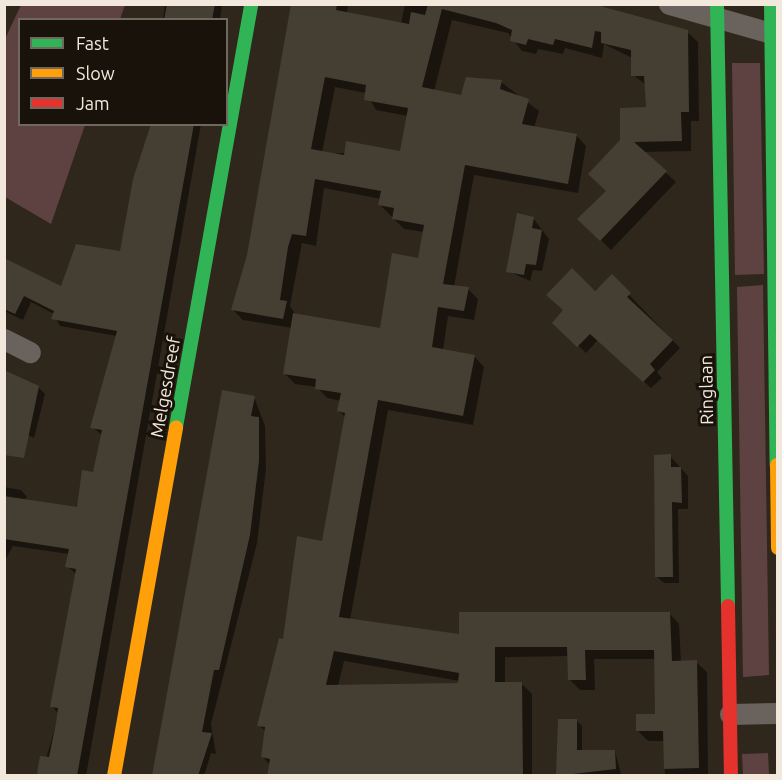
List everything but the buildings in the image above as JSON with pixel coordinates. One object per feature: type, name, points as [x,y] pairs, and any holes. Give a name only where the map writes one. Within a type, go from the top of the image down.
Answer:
[{"type":"street","name":"Melgesdreef","points":[[114,776],[251,4]]},
{"type":"street","points":[[669,4],[717,11],[775,34]]},
{"type":"street","points":[[771,4],[775,34],[777,548]]},
{"type":"street","name":"Ringlaan","points":[[717,11],[731,776]]},
{"type":"street","points":[[4,339],[30,352]]},
{"type":"street","points":[[730,714],[777,713]]},
{"type":"shaded area","points":[[21,5],[125,5],[120,18],[18,18],[18,126],[85,126],[51,224],[5,197],[5,39]]},
{"type":"shaded area","points":[[732,63],[760,63],[764,274],[735,275]]},
{"type":"shaded area","points":[[763,285],[769,675],[743,677],[737,287]]},
{"type":"shaded area","points":[[768,753],[769,775],[743,775],[742,754]]},
{"type":"traffic: fast","points":[[176,427],[251,4]]},
{"type":"traffic: fast","points":[[717,4],[728,606]]},
{"type":"traffic: fast","points":[[771,4],[777,465]]},
{"type":"traffic: slow","points":[[114,776],[176,427]]},
{"type":"traffic: slow","points":[[777,465],[778,548]]},
{"type":"traffic: jam","points":[[728,606],[731,776]]}]
